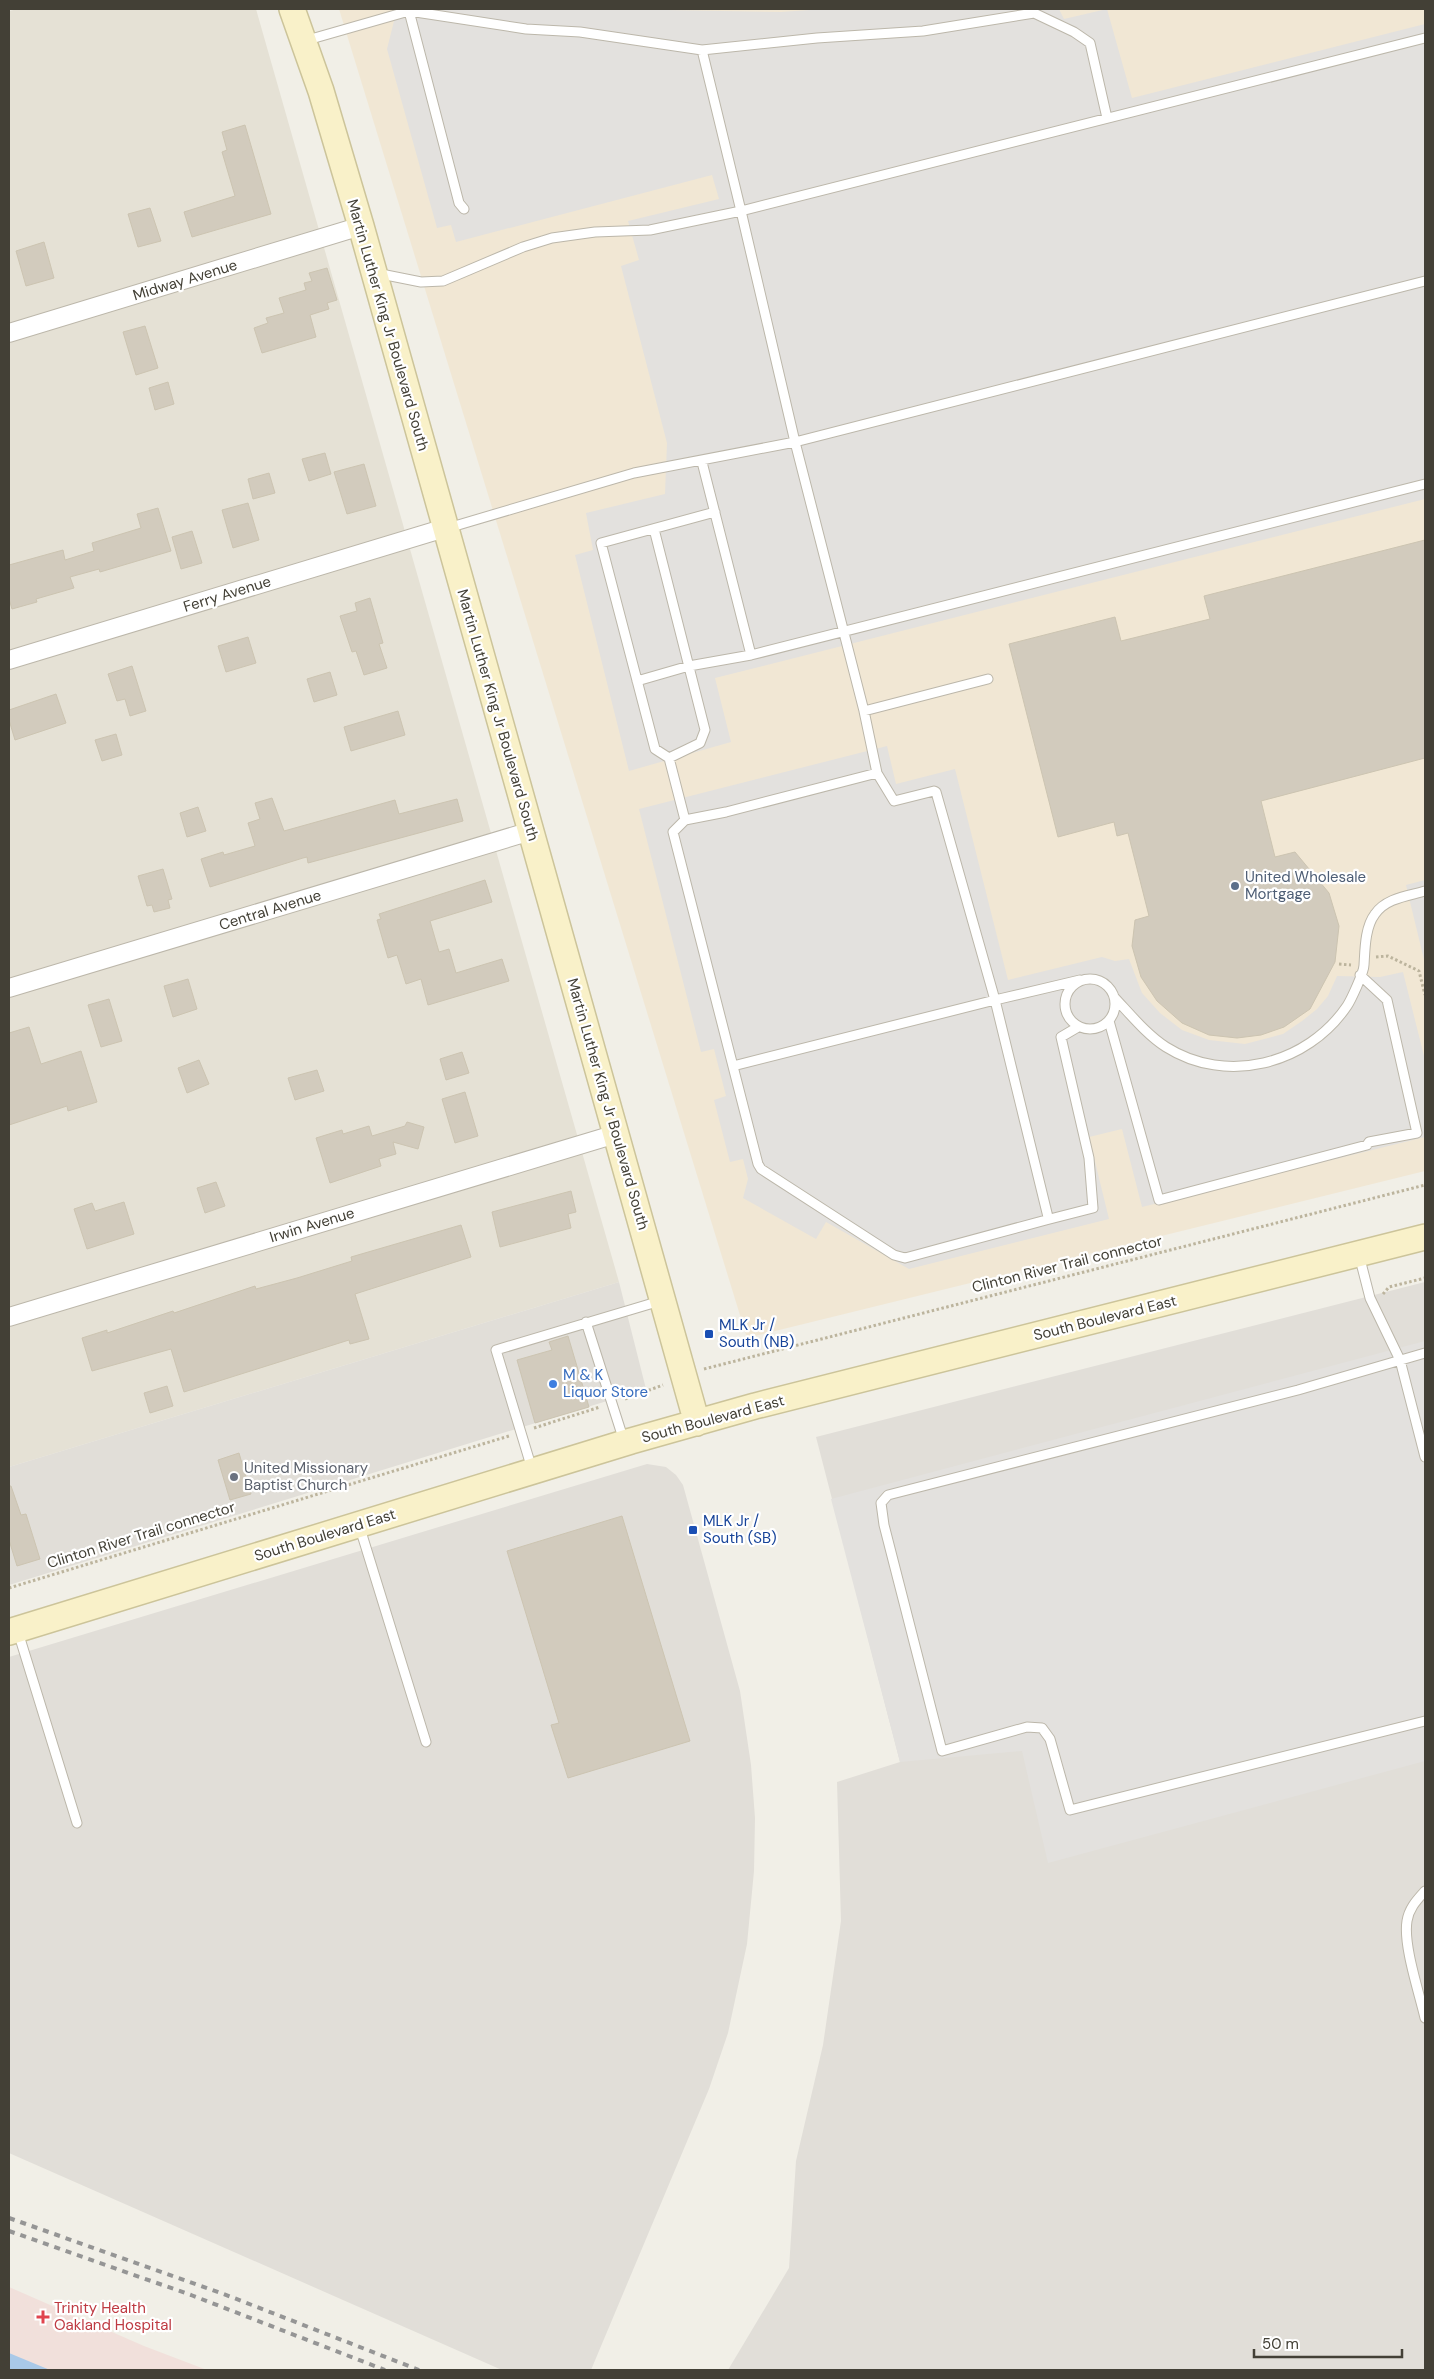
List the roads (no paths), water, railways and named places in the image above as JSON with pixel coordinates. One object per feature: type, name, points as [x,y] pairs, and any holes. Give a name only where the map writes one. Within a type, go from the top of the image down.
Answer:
[{"type":"main road","name":"Martin Luther King Jr Boulevard South","points":[[292,9],[304,41],[361,226],[697,1422]]},
{"type":"main road","name":"South Boulevard East","points":[[13,1631],[697,1422],[1425,1237]]},
{"type":"street","name":"Midway Avenue","points":[[9,333],[361,226]]},
{"type":"street","name":"Ferry Avenue","points":[[9,660],[446,528]]},
{"type":"street","name":"Central Avenue","points":[[9,988],[531,831]]},
{"type":"street","name":"Irwin Avenue","points":[[9,1317],[616,1134]]},
{"type":"lane","points":[[304,41],[408,11],[526,29],[580,32],[702,50],[817,38],[923,31],[1034,13],[1074,32],[1090,44],[1107,118]]},
{"type":"lane","points":[[408,11],[459,203],[464,209]]},
{"type":"lane","points":[[374,272],[421,282],[436,282],[483,265],[523,247],[552,238],[594,232],[650,230],[740,211],[1425,38]]},
{"type":"lane","points":[[702,50],[795,442],[864,711],[877,773],[894,801],[934,791],[938,795],[995,1000],[1049,1213],[1046,1220]]},
{"type":"lane","points":[[446,528],[634,473],[702,462],[795,442],[1425,281]]},
{"type":"lane","points":[[702,462],[751,655]]},
{"type":"lane","points":[[637,681],[689,666],[751,655],[844,632],[1425,484]]},
{"type":"lane","points":[[685,820],[669,758],[655,750],[601,543],[715,512]]},
{"type":"lane","points":[[654,529],[705,730],[700,743],[669,758]]},
{"type":"lane","points":[[864,711],[988,679]]},
{"type":"lane","points":[[877,773],[726,812],[685,820],[673,832],[761,1169],[894,1255],[905,1258],[1093,1208],[1089,1158],[1061,1037],[1078,1027]]},
{"type":"lane","points":[[1114,997],[1165,1047],[1198,1062],[1234,1067],[1270,1063],[1302,1049],[1326,1032],[1347,1006],[1365,966],[1368,926],[1375,913],[1390,901],[1425,892]]},
{"type":"lane","points":[[1109,1021],[1159,1200],[1367,1146],[1369,1142],[1417,1133],[1387,1000],[1360,975]]},
{"type":"lane","points":[[733,1066],[1080,980],[1097,979],[1111,989],[1114,997],[1116,1006],[1109,1021],[1094,1029],[1078,1027],[1071,1022],[1064,1007],[1068,991],[1080,980]]},
{"type":"lane","points":[[1359,1255],[1370,1298],[1400,1360],[1425,1457]]},
{"type":"lane","points":[[533,1471],[496,1350],[662,1300]]},
{"type":"lane","points":[[586,1322],[624,1443]]},
{"type":"lane","points":[[1425,1354],[1316,1385],[888,1495],[881,1504],[884,1525],[942,1751],[1027,1727],[1042,1728],[1050,1739],[1070,1810],[1425,1721]]},
{"type":"lane","points":[[359,1525],[426,1742]]},
{"type":"lane","points":[[13,1631],[77,1823]]},
{"type":"lane","points":[[1425,1891],[1414,1903],[1407,1919],[1406,1935],[1425,2018]]},
{"type":"water","points":[[9,2353],[50,2370],[9,2370]]},
{"type":"railway","points":[[9,2218],[221,2293],[419,2370]]},
{"type":"railway","points":[[9,2231],[191,2295],[385,2370]]},
{"type":"place","name":"United Wholesale Mortgage","points":[[1235,886]]},
{"type":"place","name":"MLK Jr / South (NB)","points":[[709,1334]]},
{"type":"place","name":"M & K Liquor Store","points":[[553,1384]]},
{"type":"place","name":"United Missionary Baptist Church","points":[[234,1477]]},
{"type":"place","name":"MLK Jr / South (SB)","points":[[693,1530]]},
{"type":"place","name":"Trinity Health Oakland Hospital","points":[[43,2317]]}]
